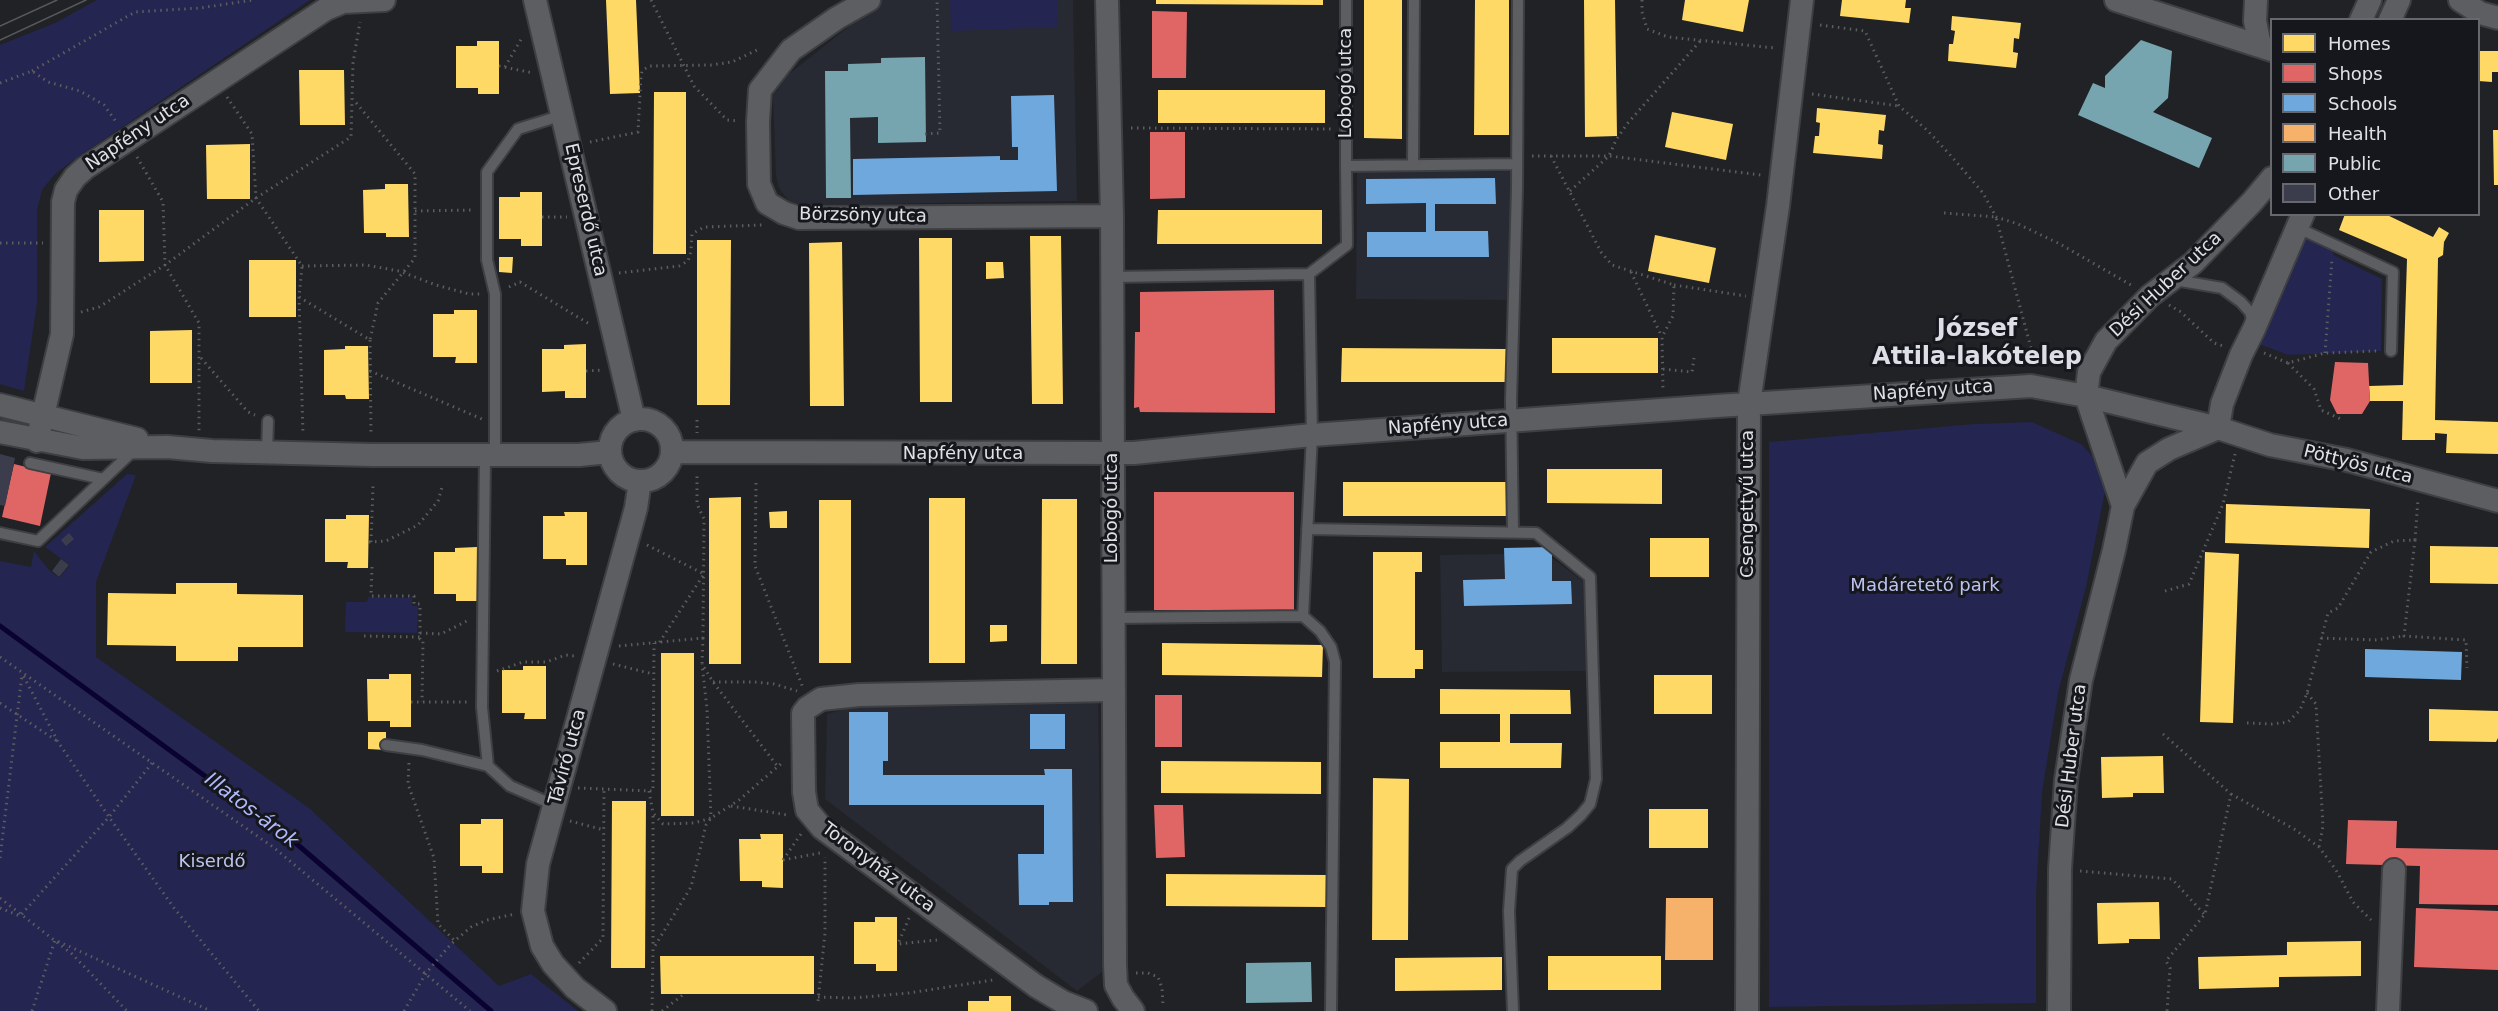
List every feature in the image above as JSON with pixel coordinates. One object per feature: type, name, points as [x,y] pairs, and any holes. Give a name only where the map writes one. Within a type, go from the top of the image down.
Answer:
[{"type":"street","name":"Epreserdő utca","points":[[535,0],[634,420]]},
{"type":"street","name":"Börzsöny utca","points":[[869,0],[837,18],[791,50],[760,90],[759,183],[767,203],[784,213],[799,218],[1112,216]]},
{"type":"street","name":"Lobogó utca","points":[[1107,0],[1112,216],[1115,976],[1116,985],[1123,999],[1133,1011]]},
{"type":"street","name":"Csengettyű utca","points":[[1747,1011],[1749,403],[1781,178],[1802,0]]},
{"type":"street","points":[[2116,0],[2266,48]]},
{"type":"street","points":[[2256,0],[2255,21],[2266,48]]},
{"type":"street","points":[[2362,18],[2370,0]]},
{"type":"street","points":[[2391,18],[2399,0]]},
{"type":"street","points":[[2460,0],[2480,14],[2498,18]]},
{"type":"street","name":"Napfény utca","points":[[37,441],[59,354],[64,317],[63,202],[66,190],[85,168],[326,9],[343,2],[374,1]]},
{"type":"street","name":"Dési Huber utca","points":[[2122,506],[2086,396],[2089,372],[2106,341],[2150,296],[2193,262],[2252,202],[2270,179]]},
{"type":"street","points":[[2218,428],[2222,404],[2301,221]]},
{"type":"street","name":"Napfény utca","points":[[672,452],[1112,454],[1312,435],[2005,386],[2047,388],[2218,428]]},
{"type":"street","points":[[0,405],[167,447]]},
{"type":"street","points":[[634,420],[650,420],[662,427],[670,438],[672,452],[670,462],[662,472],[650,480],[629,479],[620,473],[613,464],[609,452],[618,429],[634,420]]},
{"type":"street","name":"Dési Huber utca","points":[[2059,1011],[2060,869],[2066,780],[2081,680],[2114,550],[2122,506],[2147,464],[2169,449],[2218,428]]},
{"type":"street","name":"Pöttyös utca","points":[[2218,428],[2270,445],[2347,460],[2498,501]]},
{"type":"street","points":[[0,432],[37,441],[83,448],[167,447],[267,453],[372,455],[579,455],[609,452]]},
{"type":"street","name":"Távíró utca","points":[[605,1011],[575,988],[553,964],[542,946],[533,911],[538,864],[636,508],[640,481]]},
{"type":"street","name":"Toronyház utca","points":[[1086,1011],[1063,1002],[1021,974],[824,830],[807,810],[804,792],[803,713],[814,703],[832,697],[1113,690]]},
{"type":"street","points":[[2388,1011],[2394,870]]},
{"type":"lane","name":"Lobogó utca","points":[[1309,274],[1347,245],[1346,0]]},
{"type":"lane","points":[[1413,165],[1414,0]]},
{"type":"lane","points":[[1513,532],[1511,421],[1518,0]]},
{"type":"lane","points":[[488,766],[483,701],[490,455],[495,424],[495,294],[487,260],[487,172],[518,129],[563,115]]},
{"type":"lane","points":[[1346,166],[1517,160]]},
{"type":"lane","points":[[2301,221],[2333,245],[2393,272],[2391,351]]},
{"type":"lane","points":[[1112,277],[1309,274],[1312,435],[1303,616]]},
{"type":"lane","points":[[2170,279],[2203,283],[2231,293],[2250,312],[2247,343]]},
{"type":"lane","points":[[267,453],[268,422]]},
{"type":"lane","points":[[0,533],[38,541],[138,447]]},
{"type":"lane","points":[[30,463],[103,479]]},
{"type":"lane","points":[[1307,529],[1536,533],[1590,578],[1596,779],[1590,804],[1581,815],[1512,869],[1509,911],[1513,1011]]},
{"type":"lane","points":[[1112,618],[1303,616],[1320,631],[1331,646],[1335,662],[1331,1011]]},
{"type":"lane","points":[[386,745],[488,766],[510,786],[555,803]]},
{"type":"path","points":[[0,83],[32,71],[135,12],[200,8],[253,0]]},
{"type":"path","points":[[651,0],[694,86],[727,120],[758,122]]},
{"type":"path","points":[[925,134],[940,133],[937,0]]},
{"type":"path","points":[[1642,0],[1642,12],[1647,29],[1668,37],[1796,51]]},
{"type":"path","points":[[64,317],[99,307],[165,265],[256,198],[351,137],[353,63],[374,1]]},
{"type":"path","points":[[1800,22],[1865,31],[1899,106],[1927,130],[1983,193],[1996,217],[2035,363]]},
{"type":"path","points":[[505,67],[525,31]]},
{"type":"path","points":[[1570,191],[1609,156],[1627,124],[1702,39]]},
{"type":"path","points":[[570,146],[638,132],[642,71],[655,65],[685,67],[732,62],[757,50]]},
{"type":"path","points":[[499,66],[535,73]]},
{"type":"path","points":[[32,71],[48,82],[80,91],[104,105],[163,202],[165,265],[200,323],[198,450]]},
{"type":"path","points":[[216,80],[252,134],[256,198],[302,266],[299,297],[303,454]]},
{"type":"path","points":[[1792,91],[1899,106]]},
{"type":"path","points":[[352,98],[415,174],[415,258],[378,303],[370,340],[372,455]]},
{"type":"path","points":[[1111,128],[1346,129]]},
{"type":"path","points":[[1551,156],[1601,252],[1612,265],[1674,285],[1764,299]]},
{"type":"path","points":[[1517,160],[1551,156],[1609,156],[1781,178]]},
{"type":"path","points":[[415,211],[487,209]]},
{"type":"path","points":[[1944,213],[1996,217],[2018,224],[2060,244],[2181,312],[2214,343],[2247,343],[2288,363],[2314,389],[2321,410],[2343,420]]},
{"type":"path","points":[[599,276],[679,266],[688,261],[692,234],[704,227],[759,225],[799,218]]},
{"type":"path","points":[[0,243],[63,243]]},
{"type":"path","points":[[2325,353],[2333,245]]},
{"type":"path","points":[[302,266],[366,265],[404,273],[469,294],[495,294],[520,282],[591,325],[610,321]]},
{"type":"path","points":[[1631,272],[1662,337],[1663,410]]},
{"type":"path","points":[[1662,337],[1673,315],[1674,285]]},
{"type":"path","points":[[299,297],[370,340]]},
{"type":"path","points":[[2288,363],[2325,353],[2391,351]]},
{"type":"path","points":[[199,356],[248,412],[268,422]]},
{"type":"path","points":[[1663,369],[1692,372],[1694,358]]},
{"type":"path","points":[[370,371],[495,424]]},
{"type":"path","points":[[653,949],[691,888],[699,861],[703,834],[711,818],[707,709],[702,664],[704,519],[697,504],[697,420]]},
{"type":"path","points":[[2165,591],[2189,584],[2223,504],[2233,458],[2242,436]]},
{"type":"path","points":[[2404,636],[2421,481]]},
{"type":"path","points":[[713,682],[774,684],[805,693],[755,566],[756,483]]},
{"type":"path","points":[[373,486],[370,542],[386,541],[418,525],[438,501],[442,487]]},
{"type":"path","points":[[2247,723],[2288,722],[2300,710],[2307,693],[2328,613],[2338,608],[2371,552],[2394,541],[2415,540]]},
{"type":"path","points":[[658,551],[704,574]]},
{"type":"path","points":[[372,567],[371,596],[414,596],[414,604],[420,604],[420,639],[423,640],[422,702]]},
{"type":"path","points":[[659,643],[704,574]]},
{"type":"path","points":[[364,636],[441,634],[473,618]]},
{"type":"path","points":[[2321,638],[2375,640],[2404,636],[2466,640],[2467,668]]},
{"type":"path","points":[[490,671],[497,671],[523,662],[546,662],[566,654],[596,654],[654,643],[703,638]]},
{"type":"path","points":[[555,803],[604,789],[653,791],[654,643]]},
{"type":"path","points":[[596,654],[654,674]]},
{"type":"path","points":[[0,657],[273,847],[427,972],[470,1011]]},
{"type":"path","points":[[702,664],[713,682],[778,766]]},
{"type":"path","points":[[0,858],[22,674]]},
{"type":"path","points":[[22,674],[58,742],[109,818],[174,908],[260,1011]]},
{"type":"path","points":[[2307,693],[2316,705],[2323,826],[2319,847]]},
{"type":"path","points":[[411,702],[483,701]]},
{"type":"path","points":[[0,704],[58,742]]},
{"type":"path","points":[[2163,734],[2231,794],[2294,829],[2319,847],[2336,870],[2353,902],[2377,926],[2392,927]]},
{"type":"path","points":[[653,813],[663,824],[694,823],[711,818],[730,807],[803,743]]},
{"type":"path","points":[[410,749],[408,784],[434,858],[438,924],[455,941]]},
{"type":"path","points":[[20,916],[109,818],[152,763]]},
{"type":"path","points":[[565,977],[603,938],[604,789]]},
{"type":"path","points":[[649,791],[653,813],[652,1011]]},
{"type":"path","points":[[2167,1011],[2169,968],[2166,961],[2205,914],[2231,794]]},
{"type":"path","points":[[555,803],[604,830]]},
{"type":"path","points":[[730,807],[813,817],[783,860],[825,853],[825,933],[818,999],[854,998],[969,986],[1021,974]]},
{"type":"path","points":[[2060,869],[2172,879],[2205,914]]},
{"type":"path","points":[[0,898],[20,916],[55,940],[211,1011]]},
{"type":"path","points":[[917,898],[898,944],[969,936]]},
{"type":"path","points":[[0,908],[20,916]]},
{"type":"path","points":[[404,1011],[427,972],[451,944],[471,927],[487,920],[533,911]]},
{"type":"path","points":[[32,1011],[55,940]]},
{"type":"path","points":[[55,940],[127,1011]]},
{"type":"path","points":[[1129,974],[1148,973],[1158,977],[1164,1005]]},
{"type":"path","points":[[662,1011],[684,994]]},
{"type":"shaded area","points":[[882,0],[1073,0],[1077,201],[803,205],[789,201],[779,188],[776,176],[773,96],[784,78]]},
{"type":"shaded area","points":[[1357,172],[1511,172],[1510,300],[1356,299]]},
{"type":"shaded area","points":[[1545,553],[1583,581],[1587,671],[1442,672],[1440,555]]},
{"type":"shaded area","points":[[1098,690],[1102,972],[1077,991],[825,799],[827,714],[899,694]]},
{"type":"green space","points":[[97,0],[310,0],[72,161],[55,174],[42,190],[37,210],[37,303],[24,391],[0,384],[0,45],[55,23]]},
{"type":"green space","points":[[950,0],[1057,0],[1058,27],[951,31]]},
{"type":"green space","points":[[2308,232],[2333,245],[2333,255],[2382,279],[2381,351],[2288,355],[2259,344]]},
{"type":"green space","name":"Madáretető park","points":[[2032,422],[2081,444],[2096,460],[2105,491],[2086,587],[2058,693],[2042,792],[2036,895],[2036,1003],[1769,1007],[1769,442],[1974,424]]},
{"type":"green space","name":"Kiserdő","points":[[127,474],[136,475],[96,582],[96,657],[309,808],[499,986],[531,974],[578,1011],[0,1011],[0,561],[31,567],[34,551],[50,571],[59,578],[70,565],[45,547]]},
{"type":"green space","points":[[368,597],[412,598],[412,606],[418,606],[417,633],[345,632],[346,602],[367,602]]},
{"type":"building: Homes","points":[[606,0],[636,0],[640,93],[610,94]]},
{"type":"building: Homes","points":[[1156,0],[1323,0],[1323,5],[1156,4]]},
{"type":"building: Homes","points":[[1364,0],[1402,0],[1402,139],[1364,138]]},
{"type":"building: Homes","points":[[1475,0],[1509,0],[1509,135],[1474,135]]},
{"type":"building: Homes","points":[[1584,0],[1615,0],[1617,136],[1585,137]]},
{"type":"building: Homes","points":[[1685,0],[1749,0],[1743,32],[1682,20]]},
{"type":"building: Homes","points":[[1842,0],[1906,0],[1905,8],[1911,8],[1909,23],[1840,16]]},
{"type":"building: Homes","points":[[1952,16],[2021,23],[2019,39],[2014,38],[2013,52],[2018,53],[2016,68],[1948,61],[1949,44],[1953,44],[1955,31],[1951,30]]},
{"type":"building: Homes","points":[[477,41],[499,41],[499,94],[478,94],[478,88],[456,88],[456,46],[477,46]]},
{"type":"building: Homes","points":[[2480,51],[2498,51],[2498,72],[2492,72],[2492,82],[2480,81]]},
{"type":"building: Homes","points":[[299,70],[344,70],[345,125],[300,125]]},
{"type":"building: Homes","points":[[1158,90],[1325,90],[1325,123],[1158,123]]},
{"type":"building: Homes","points":[[654,92],[686,92],[686,254],[653,254]]},
{"type":"building: Homes","points":[[1817,108],[1886,115],[1884,131],[1879,130],[1878,144],[1883,145],[1882,159],[1813,153],[1815,136],[1819,136],[1820,123],[1816,122]]},
{"type":"building: Homes","points":[[1672,112],[1733,124],[1726,160],[1665,147]]},
{"type":"building: Homes","points":[[2493,130],[2498,130],[2498,185],[2494,185]]},
{"type":"building: Homes","points":[[250,144],[250,199],[207,199],[206,145]]},
{"type":"building: Homes","points":[[385,184],[408,184],[409,237],[386,237],[386,233],[364,233],[363,190],[385,189]]},
{"type":"building: Homes","points":[[520,192],[542,192],[542,246],[521,246],[521,239],[499,239],[499,197],[520,197]]},
{"type":"building: Homes","points":[[99,210],[144,210],[144,261],[99,262]]},
{"type":"building: Homes","points":[[1158,210],[1322,210],[1322,244],[1157,244]]},
{"type":"building: Homes","points":[[2344,216],[2389,216],[2433,237],[2439,227],[2449,233],[2444,242],[2443,255],[2438,258],[2435,420],[2498,422],[2498,454],[2446,453],[2447,434],[2435,433],[2435,440],[2402,440],[2403,401],[2370,401],[2369,386],[2403,385],[2407,259],[2339,230]]},
{"type":"building: Homes","points":[[1655,235],[1716,248],[1709,283],[1648,271]]},
{"type":"building: Homes","points":[[1030,236],[1061,236],[1063,404],[1032,404]]},
{"type":"building: Homes","points":[[919,238],[952,238],[952,402],[920,402]]},
{"type":"building: Homes","points":[[697,240],[731,240],[730,405],[697,405]]},
{"type":"building: Homes","points":[[842,242],[844,406],[810,406],[809,243]]},
{"type":"building: Homes","points":[[499,257],[513,257],[512,273],[499,272]]},
{"type":"building: Homes","points":[[249,260],[296,260],[296,317],[249,317]]},
{"type":"building: Homes","points":[[986,262],[1003,262],[1004,278],[986,279]]},
{"type":"building: Homes","points":[[454,310],[477,310],[477,363],[455,363],[456,357],[433,357],[433,314],[454,314]]},
{"type":"building: Homes","points":[[192,330],[192,383],[150,383],[150,331]]},
{"type":"building: Homes","points":[[1552,338],[1658,338],[1658,373],[1552,373]]},
{"type":"building: Homes","points":[[586,344],[586,398],[565,398],[565,391],[542,392],[542,349],[564,349],[564,345]]},
{"type":"building: Homes","points":[[345,346],[368,346],[369,399],[346,399],[345,395],[324,395],[324,350],[345,349]]},
{"type":"building: Homes","points":[[1342,348],[1506,349],[1506,382],[1341,382]]},
{"type":"building: Homes","points":[[1547,469],[1662,469],[1662,504],[1547,503]]},
{"type":"building: Homes","points":[[1343,482],[1508,482],[1508,516],[1343,516]]},
{"type":"building: Homes","points":[[741,497],[741,664],[709,664],[709,498]]},
{"type":"building: Homes","points":[[929,498],[965,498],[965,663],[929,663]]},
{"type":"building: Homes","points":[[1042,499],[1077,499],[1077,664],[1041,664]]},
{"type":"building: Homes","points":[[819,500],[851,500],[851,663],[819,663]]},
{"type":"building: Homes","points":[[2226,504],[2370,509],[2369,548],[2225,543]]},
{"type":"building: Homes","points":[[787,511],[787,528],[770,528],[769,512]]},
{"type":"building: Homes","points":[[564,512],[587,512],[587,565],[566,565],[566,559],[543,559],[543,516],[565,516]]},
{"type":"building: Homes","points":[[346,515],[369,515],[368,568],[347,568],[348,562],[325,562],[325,519],[346,519]]},
{"type":"building: Homes","points":[[1650,538],[1709,538],[1709,577],[1650,577]]},
{"type":"building: Homes","points":[[2430,546],[2498,547],[2498,584],[2430,583]]},
{"type":"building: Homes","points":[[477,547],[477,601],[456,601],[456,594],[434,594],[434,552],[455,552],[455,548]]},
{"type":"building: Homes","points":[[1373,552],[1422,552],[1422,572],[1415,572],[1415,650],[1423,650],[1423,669],[1415,669],[1415,678],[1373,678]]},
{"type":"building: Homes","points":[[2205,552],[2239,554],[2233,723],[2200,722]]},
{"type":"building: Homes","points":[[176,583],[237,583],[237,594],[303,595],[303,647],[238,647],[238,661],[176,661],[176,646],[107,645],[108,593],[176,594]]},
{"type":"building: Homes","points":[[990,625],[1007,625],[1007,641],[990,642]]},
{"type":"building: Homes","points":[[1162,643],[1323,645],[1322,677],[1162,675]]},
{"type":"building: Homes","points":[[661,653],[694,653],[694,816],[661,816]]},
{"type":"building: Homes","points":[[523,666],[546,666],[546,719],[524,719],[525,713],[502,713],[502,670],[523,670]]},
{"type":"building: Homes","points":[[389,674],[411,674],[411,727],[390,727],[390,721],[368,721],[367,679],[389,679]]},
{"type":"building: Homes","points":[[1654,675],[1712,675],[1712,714],[1654,714]]},
{"type":"building: Homes","points":[[1440,689],[1570,690],[1571,714],[1510,714],[1510,743],[1562,743],[1561,768],[1440,768],[1440,742],[1500,742],[1500,714],[1440,714]]},
{"type":"building: Homes","points":[[2429,709],[2498,711],[2498,738],[2496,742],[2429,741]]},
{"type":"building: Homes","points":[[368,732],[386,732],[386,750],[368,749]]},
{"type":"building: Homes","points":[[2163,756],[2164,793],[2133,793],[2133,797],[2102,798],[2101,757]]},
{"type":"building: Homes","points":[[1161,761],[1321,762],[1321,794],[1161,793]]},
{"type":"building: Homes","points":[[1373,778],[1409,779],[1408,940],[1372,940]]},
{"type":"building: Homes","points":[[612,801],[646,801],[645,968],[611,968]]},
{"type":"building: Homes","points":[[1649,809],[1708,809],[1708,848],[1649,848]]},
{"type":"building: Homes","points":[[481,819],[503,819],[503,873],[482,873],[482,866],[460,866],[460,824],[481,824]]},
{"type":"building: Homes","points":[[760,834],[783,834],[783,888],[762,887],[762,881],[740,881],[739,839],[761,839]]},
{"type":"building: Homes","points":[[1166,874],[1326,875],[1326,907],[1166,906]]},
{"type":"building: Homes","points":[[2159,902],[2160,939],[2129,939],[2129,943],[2098,944],[2097,903]]},
{"type":"building: Homes","points":[[875,917],[897,917],[897,971],[876,971],[876,964],[854,964],[854,922],[875,922]]},
{"type":"building: Homes","points":[[2361,941],[2361,976],[2279,977],[2279,987],[2199,989],[2198,957],[2287,955],[2287,942]]},
{"type":"building: Homes","points":[[660,956],[814,956],[814,994],[661,994]]},
{"type":"building: Homes","points":[[1548,956],[1661,956],[1661,990],[1548,990]]},
{"type":"building: Homes","points":[[1502,957],[1502,990],[1395,991],[1395,958]]},
{"type":"building: Homes","points":[[989,996],[1011,996],[1011,1011],[968,1011],[968,1001],[989,1001]]},
{"type":"building: Shops","points":[[1152,11],[1187,12],[1186,78],[1152,78]]},
{"type":"building: Shops","points":[[1150,132],[1185,132],[1185,198],[1150,199]]},
{"type":"building: Shops","points":[[1274,290],[1275,413],[1140,412],[1139,407],[1134,408],[1135,332],[1140,332],[1140,292]]},
{"type":"building: Shops","points":[[2335,362],[2368,363],[2370,401],[2362,414],[2337,414],[2330,400]]},
{"type":"building: Shops","points":[[14,464],[51,473],[40,526],[2,517]]},
{"type":"building: Shops","points":[[1154,492],[1294,492],[1294,611],[1154,610]]},
{"type":"building: Shops","points":[[1155,695],[1182,695],[1182,747],[1155,747]]},
{"type":"building: Shops","points":[[1154,805],[1183,805],[1185,857],[1156,858]]},
{"type":"building: Shops","points":[[2348,820],[2397,821],[2396,848],[2498,850],[2498,905],[2419,904],[2420,866],[2346,864]]},
{"type":"building: Shops","points":[[2416,908],[2498,911],[2498,970],[2414,967]]},
{"type":"building: Schools","points":[[1054,95],[1057,191],[853,195],[853,159],[1000,156],[1000,160],[1018,160],[1018,147],[1012,147],[1011,96]]},
{"type":"building: Schools","points":[[1495,178],[1496,204],[1435,204],[1435,231],[1488,231],[1489,257],[1367,257],[1367,232],[1426,232],[1426,203],[1366,204],[1366,179]]},
{"type":"building: Schools","points":[[1552,547],[1552,581],[1571,581],[1572,604],[1464,606],[1463,580],[1505,579],[1504,548]]},
{"type":"building: Schools","points":[[2365,649],[2462,652],[2461,680],[2365,677]]},
{"type":"building: Schools","points":[[849,712],[888,712],[888,761],[883,761],[883,775],[1045,775],[1044,769],[1072,769],[1073,902],[1019,905],[1018,854],[1044,854],[1044,805],[849,805]]},
{"type":"building: Schools","points":[[1030,714],[1065,714],[1065,749],[1030,749]]},
{"type":"building: Health","points":[[1666,898],[1713,898],[1713,960],[1665,960]]},
{"type":"building: Public","points":[[2141,40],[2172,51],[2168,98],[2153,112],[2212,138],[2199,168],[2078,115],[2093,83],[2105,88],[2105,76]]},
{"type":"building: Public","points":[[925,57],[926,142],[878,143],[878,117],[850,118],[851,198],[826,198],[825,71],[848,71],[848,64],[881,63],[881,58]]},
{"type":"building: Public","points":[[1311,962],[1312,1002],[1246,1003],[1246,963]]},
{"type":"building: Other","points":[[0,454],[15,458],[5,506],[0,505]]},
{"type":"building: Other","points":[[69,533],[74,539],[66,546],[61,540]]},
{"type":"building: Other","points":[[61,559],[69,565],[59,577],[52,571]]},
{"type":"waterway","name":"Illatos-árok","points":[[0,626],[291,839],[491,1011]]},
{"type":"tram line","points":[[0,26],[57,0]]},
{"type":"tram line","points":[[0,40],[86,0]]},
{"type":"district","name":"József Attila-lakótelep","points":[[1977,344]]}]
